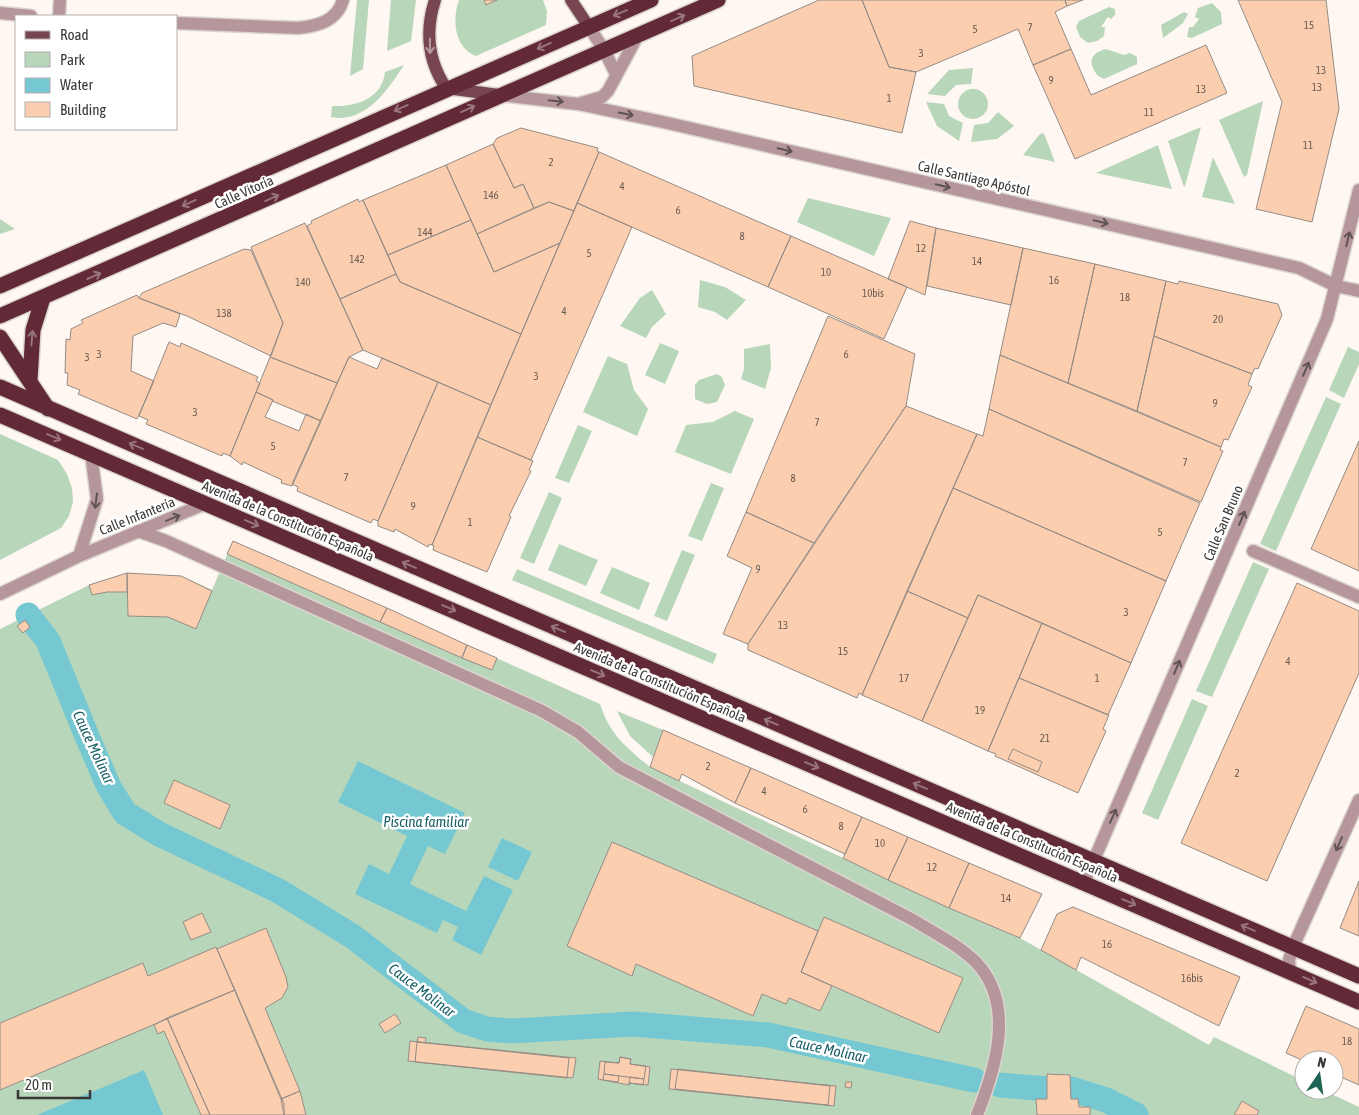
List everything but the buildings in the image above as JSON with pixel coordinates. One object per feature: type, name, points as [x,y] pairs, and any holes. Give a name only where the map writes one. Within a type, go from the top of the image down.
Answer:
[{"type":"highway","name":"Calle Vitoria","points":[[0,286],[446,88],[651,0]]},
{"type":"highway","name":"Calle Vitoria","points":[[0,316],[718,0]]},
{"type":"highway","points":[[30,380],[33,330],[43,298]]},
{"type":"highway","points":[[0,337],[48,409]]},
{"type":"highway","name":"Avenida de la Constitución Española","points":[[0,387],[1359,976]]},
{"type":"highway","name":"Avenida de la Constitución Española","points":[[0,414],[1359,1002]]},
{"type":"main road","points":[[435,0],[430,29],[430,56],[446,88],[499,95]]},
{"type":"main road","points":[[571,0],[588,26]]},
{"type":"street","points":[[59,15],[60,0]]},
{"type":"street","points":[[178,24],[298,28],[318,26],[332,18],[342,0]]},
{"type":"street","points":[[0,13],[20,15]]},
{"type":"street","points":[[588,26],[604,50],[616,74]]},
{"type":"street","name":"Calle Santiago Apóstol","points":[[578,104],[602,97],[608,91],[638,35]]},
{"type":"street","name":"Calle Santiago Apóstol","points":[[499,95],[578,104],[1299,268],[1336,286],[1359,291]]},
{"type":"street","name":"Calle San Bruno","points":[[1084,883],[1327,319],[1359,190]]},
{"type":"street","points":[[0,276],[16,279]]},
{"type":"street","name":"Calle Infantería","points":[[79,556],[97,500],[91,453]]},
{"type":"street","name":"Calle Infantería","points":[[0,594],[79,556],[207,503]]},
{"type":"street","points":[[138,531],[166,541],[542,711],[578,732],[619,767],[915,921],[962,952],[980,967],[991,984],[998,1003],[1000,1016],[998,1043],[977,1115]]},
{"type":"street","points":[[1253,551],[1359,598]]},
{"type":"street","points":[[1290,972],[1289,960],[1293,947],[1359,800]]},
{"type":"green space","points":[[357,0],[369,0],[363,69],[350,76]]},
{"type":"green space","points":[[391,0],[416,0],[411,41],[387,51]]},
{"type":"green space","points":[[459,0],[484,0],[486,5],[497,0],[543,0],[547,11],[546,25],[476,56],[463,47],[459,40],[456,16]]},
{"type":"green space","points":[[1212,3],[1221,12],[1222,24],[1192,38],[1187,37],[1189,27],[1193,27],[1199,19],[1195,17],[1198,8]]},
{"type":"green space","points":[[1109,7],[1115,9],[1115,15],[1111,19],[1108,17],[1101,27],[1105,27],[1104,36],[1097,41],[1088,43],[1080,37],[1076,27],[1079,21]]},
{"type":"green space","points":[[1184,12],[1188,14],[1183,23],[1163,38],[1161,25]]},
{"type":"green space","points":[[1106,49],[1124,55],[1130,53],[1137,57],[1137,64],[1104,79],[1095,72],[1092,60],[1096,53]]},
{"type":"green space","points":[[404,65],[391,85],[365,110],[343,118],[331,117],[332,106],[350,105],[366,100],[379,89],[385,72]]},
{"type":"green space","points":[[973,68],[971,84],[956,85],[945,96],[927,94],[949,70]]},
{"type":"green space","points":[[973,89],[979,90],[987,98],[987,110],[979,118],[973,119],[967,118],[959,110],[958,104],[959,98],[967,90]]},
{"type":"green space","points":[[1263,101],[1247,175],[1244,177],[1219,120]]},
{"type":"green space","points":[[926,102],[944,104],[949,116],[963,123],[959,141],[937,126]]},
{"type":"green space","points":[[998,112],[1014,126],[997,139],[971,142],[974,125],[988,123]]},
{"type":"green space","points":[[1201,127],[1185,186],[1184,187],[1168,141]]},
{"type":"green space","points":[[1043,133],[1055,162],[1023,155],[1040,134]]},
{"type":"green space","points":[[1158,145],[1172,189],[1096,173]]},
{"type":"green space","points":[[1213,157],[1235,204],[1202,197]]},
{"type":"green space","points":[[808,198],[891,218],[874,256],[797,222]]},
{"type":"green space","points":[[0,219],[15,229],[0,234]]},
{"type":"green space","points":[[700,280],[725,287],[746,300],[727,320],[715,312],[698,307]]},
{"type":"green space","points":[[652,290],[666,314],[652,327],[646,338],[620,326],[640,298]]},
{"type":"green space","points":[[660,343],[679,351],[665,384],[645,375]]},
{"type":"green space","points":[[770,344],[771,368],[765,389],[741,379],[744,369],[744,349]]},
{"type":"green space","points":[[1348,347],[1359,352],[1359,364],[1344,398],[1329,390]]},
{"type":"green space","points":[[608,356],[627,364],[634,390],[648,409],[637,436],[583,412]]},
{"type":"green space","points":[[717,374],[722,377],[725,385],[717,402],[707,404],[695,399],[695,385],[699,380]]},
{"type":"green space","points":[[1326,397],[1341,404],[1276,551],[1260,544]]},
{"type":"green space","points":[[735,411],[754,419],[731,474],[675,452],[686,425],[713,422]]},
{"type":"green space","points":[[578,425],[592,431],[569,483],[555,478]]},
{"type":"green space","points":[[0,434],[58,460],[67,474],[72,488],[73,502],[69,516],[61,528],[0,560]]},
{"type":"green space","points":[[711,483],[724,488],[702,541],[688,536]]},
{"type":"green space","points":[[549,492],[562,498],[534,564],[520,558]]},
{"type":"green space","points":[[233,541],[600,704],[609,724],[620,740],[650,767],[949,908],[1020,938],[1209,1045],[1214,1037],[1294,1076],[1294,1100],[1344,1100],[1359,1107],[1359,1115],[0,1115],[0,629],[89,585],[127,573],[181,576],[212,590]]},
{"type":"green space","points":[[559,544],[598,560],[586,586],[548,570]]},
{"type":"green space","points":[[682,550],[695,555],[667,621],[654,616]]},
{"type":"green space","points":[[1253,562],[1269,569],[1212,697],[1196,691]]},
{"type":"green space","points":[[612,567],[650,583],[639,610],[600,593]]},
{"type":"green space","points":[[517,569],[717,654],[713,664],[512,580]]},
{"type":"green space","points":[[1192,699],[1208,706],[1158,820],[1142,813]]},
{"type":"green space","points":[[617,711],[663,730],[653,757],[630,736]]},
{"type":"water","name":"Piscina familiar","points":[[358,761],[465,813],[445,854],[428,846],[410,884],[466,911],[484,876],[513,890],[481,955],[452,940],[458,927],[443,920],[437,933],[355,894],[369,864],[389,874],[407,836],[338,802]]},
{"type":"water","points":[[502,838],[532,852],[518,881],[488,867]]},
{"type":"water","points":[[144,1070],[163,1115],[37,1115]]},
{"type":"waterway","name":"Cauce Molinar","points":[[28,615],[48,641],[109,787],[125,813],[159,834],[277,890],[352,936],[463,1021],[487,1029],[512,1031],[633,1024],[768,1035],[974,1080]]},
{"type":"waterway","name":"Cauce Molinar","points":[[1000,1085],[1047,1089]]},
{"type":"waterway","name":"Cauce Molinar","points":[[1071,1089],[1106,1100],[1136,1115]]}]
